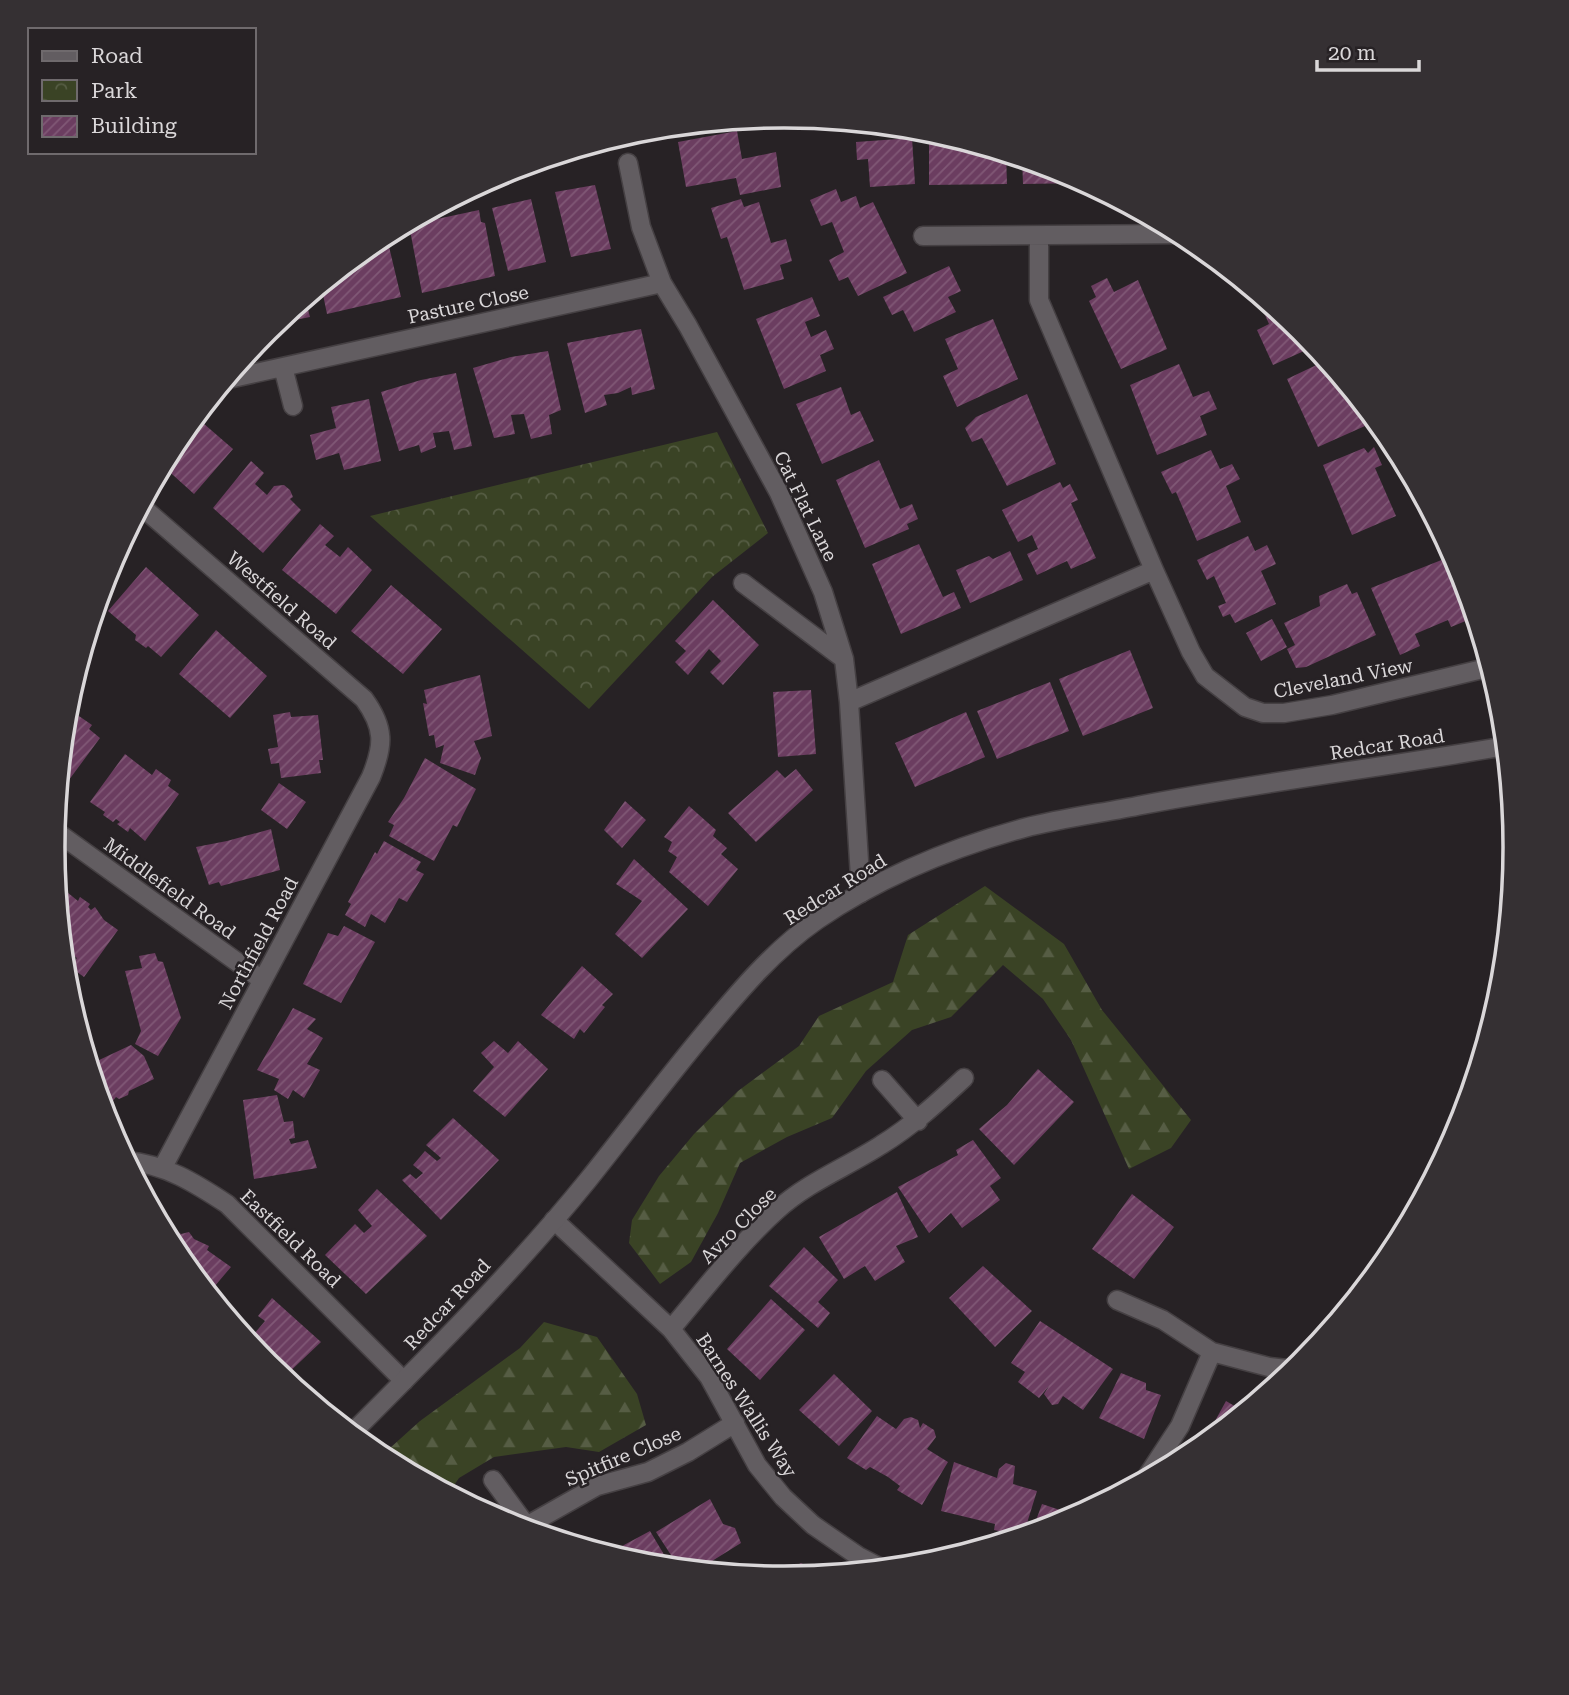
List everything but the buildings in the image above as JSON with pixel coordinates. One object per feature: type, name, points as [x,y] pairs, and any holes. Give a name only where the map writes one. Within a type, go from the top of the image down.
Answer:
[{"type":"street","name":"Cat Flat Lane","points":[[628,163],[641,227],[662,283],[779,493],[823,592],[844,659],[861,893]]},
{"type":"street","points":[[923,236],[1161,234]]},
{"type":"street","name":"Cleveland View","points":[[1039,237],[1039,299],[1154,570],[1191,652],[1205,676],[1245,707],[1263,713],[1284,713],[1332,705],[1482,669]]},
{"type":"street","name":"Pasture Close","points":[[240,376],[662,283]]},
{"type":"street","points":[[283,367],[293,406]]},
{"type":"street","name":"Westfield Road","points":[[148,512],[364,699],[375,715],[381,735]]},
{"type":"street","points":[[849,702],[1154,570]]},
{"type":"street","points":[[743,583],[844,659]]},
{"type":"street","name":"Northfield Road","points":[[163,1167],[370,777],[379,756],[381,735]]},
{"type":"street","name":"Redcar Road","points":[[358,1427],[554,1220],[740,989],[774,954],[817,920],[861,893],[917,864],[1027,827],[1190,796],[1497,747]]},
{"type":"street","name":"Middlefield Road","points":[[65,838],[262,980]]},
{"type":"street","name":"Avro Close","points":[[671,1329],[747,1240],[778,1209],[823,1178],[879,1147],[918,1121],[964,1078]]},
{"type":"street","points":[[882,1080],[918,1121]]},
{"type":"street","name":"Eastfield Road","points":[[138,1163],[163,1167],[196,1183],[243,1219],[404,1381]]},
{"type":"street","name":"Barnes Wallis Way","points":[[554,1220],[671,1329],[709,1377],[757,1465],[783,1497],[813,1525],[869,1562]]},
{"type":"street","points":[[1117,1300],[1163,1320],[1212,1352],[1280,1368]]},
{"type":"street","points":[[1155,1464],[1180,1426],[1212,1352]]},
{"type":"street","name":"Spitfire Close","points":[[533,1521],[597,1486],[648,1472],[735,1423]]},
{"type":"street","name":"Spitfire Close","points":[[494,1480],[515,1514]]},
{"type":"green space","points":[[717,432],[768,533],[712,577],[589,709],[370,516]]},
{"type":"green space","points":[[985,886],[1064,944],[1102,1010],[1191,1120],[1171,1148],[1129,1169],[1071,1040],[1043,999],[1003,965],[951,1017],[912,1030],[866,1071],[832,1118],[787,1137],[740,1163],[718,1213],[691,1262],[660,1284],[629,1243],[632,1220],[659,1176],[694,1134],[738,1091],[799,1046],[819,1016],[893,982],[908,935]]},
{"type":"green space","points":[[544,1322],[597,1337],[637,1394],[646,1425],[599,1452],[566,1447],[494,1457],[459,1478],[453,1486],[389,1449],[420,1421],[520,1348]]}]
